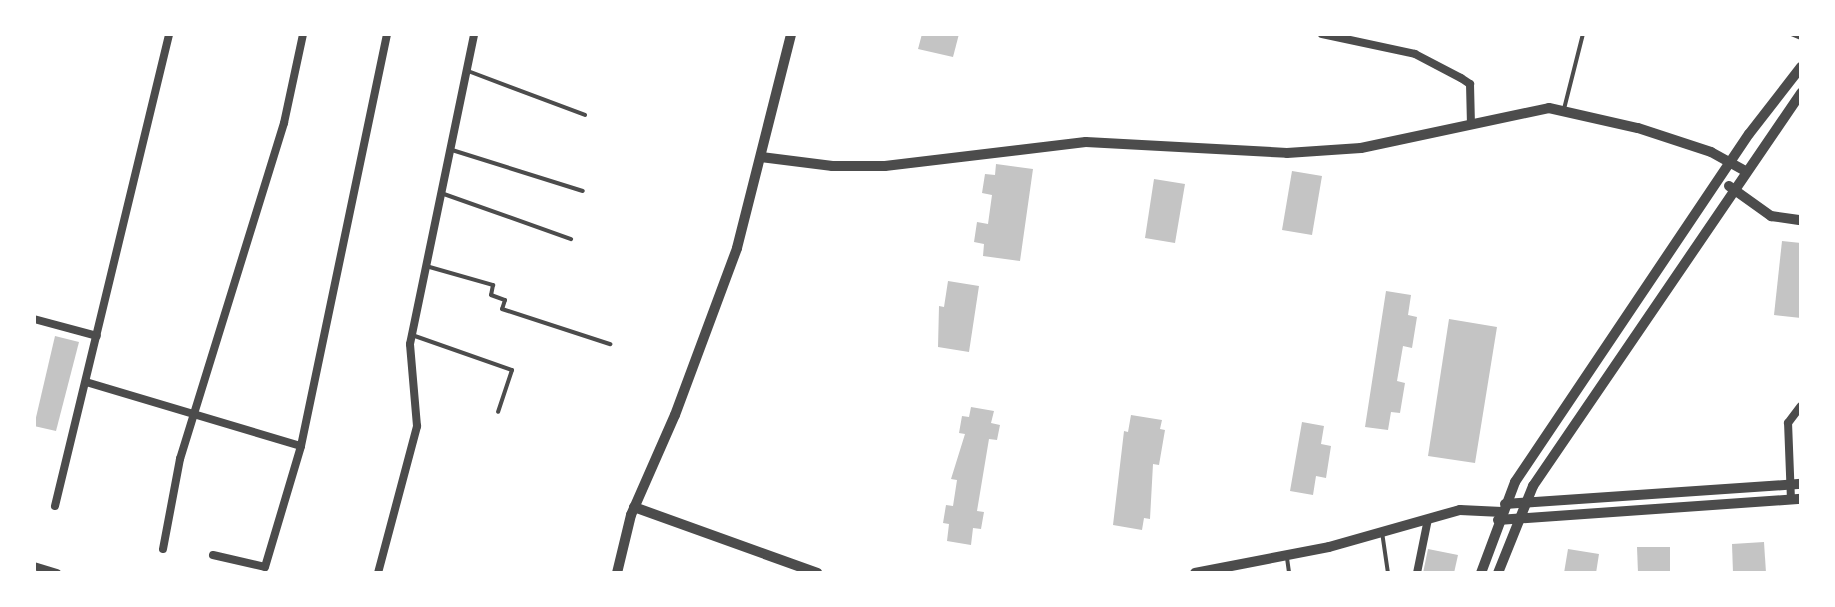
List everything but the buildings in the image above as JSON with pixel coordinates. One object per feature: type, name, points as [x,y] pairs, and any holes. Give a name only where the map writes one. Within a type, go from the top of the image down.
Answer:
[{"type":"street","points":[[55,506],[169,34]]},
{"type":"street","points":[[163,549],[180,459],[284,123],[303,34]]},
{"type":"street","points":[[213,555],[265,567],[301,446],[387,34]]},
{"type":"street","points":[[378,573],[417,426],[412,335],[474,34]]},
{"type":"street","points":[[617,573],[619,546],[675,415],[737,248],[791,34]]},
{"type":"street","points":[[1322,34],[1415,54],[1461,78],[1470,84],[1471,124]]},
{"type":"street","points":[[1481,573],[1502,512],[1730,162],[1801,67]]},
{"type":"street","points":[[1498,573],[1524,503],[1744,170],[1801,93]]},
{"type":"street","points":[[761,157],[832,166],[885,166],[1086,142],[1287,153],[1361,148],[1514,113],[1564,110],[1638,128],[1744,170]]},
{"type":"street","points":[[1719,179],[1771,216],[1801,220]]},
{"type":"street","points":[[34,319],[97,336]]},
{"type":"street","points":[[86,382],[301,446]]},
{"type":"street","points":[[1195,573],[1286,555],[1460,510],[1502,512],[1516,519],[1796,499],[1788,423],[1792,411],[1801,406]]},
{"type":"street","points":[[1502,512],[1524,503],[1796,484]]},
{"type":"street","points":[[634,507],[817,573]]},
{"type":"street","points":[[1417,573],[1428,519]]},
{"type":"street","points":[[34,566],[57,573]]},
{"type":"lane","points":[[1564,110],[1583,34]]},
{"type":"lane","points":[[1791,34],[1801,38]]},
{"type":"lane","points":[[466,70],[585,115]]},
{"type":"lane","points":[[450,149],[583,191]]},
{"type":"lane","points":[[441,193],[571,239]]},
{"type":"lane","points":[[426,266],[493,285],[491,295],[505,300],[502,309],[610,344]]},
{"type":"lane","points":[[412,335],[512,370],[498,412]]},
{"type":"lane","points":[[1382,532],[1388,573]]},
{"type":"lane","points":[[1286,555],[1289,573]]}]
